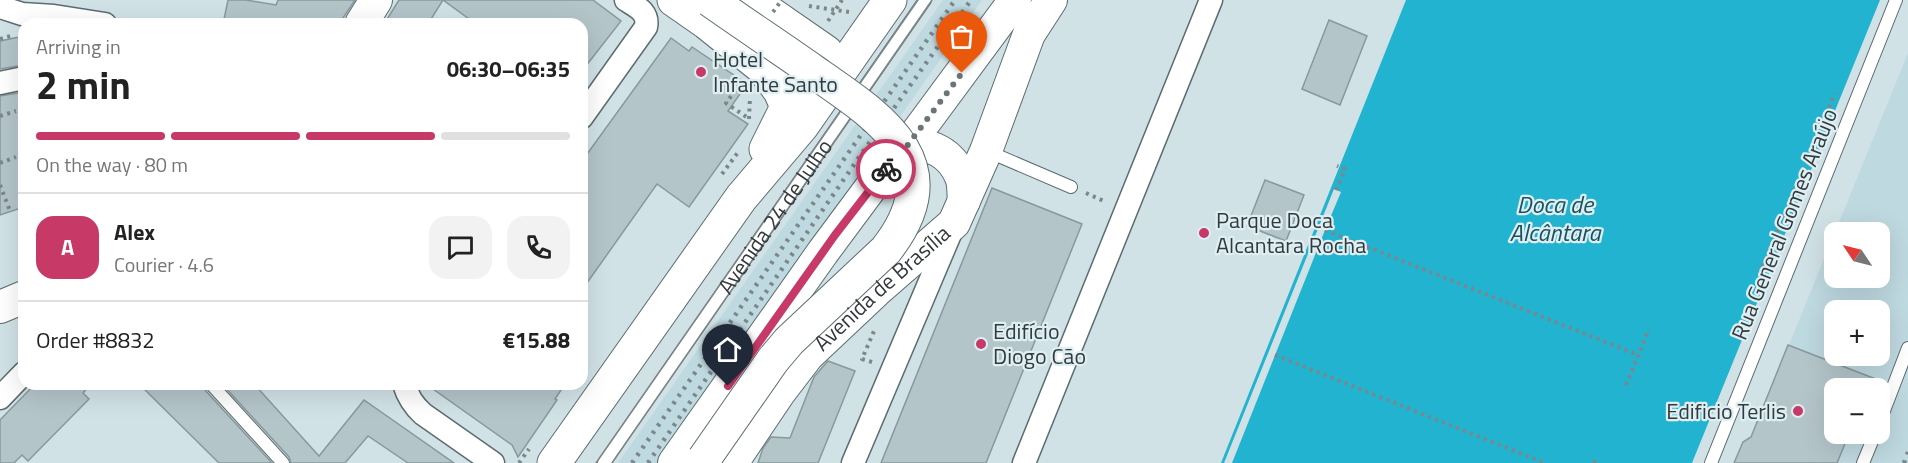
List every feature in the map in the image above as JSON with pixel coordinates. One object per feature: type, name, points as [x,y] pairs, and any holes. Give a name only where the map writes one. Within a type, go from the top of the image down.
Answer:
[{"type":"main road","points":[[674,0],[707,23],[763,69],[780,91],[794,117]]},
{"type":"main road","points":[[703,462],[773,360],[789,341],[886,250],[906,220],[912,194],[910,167],[900,143],[886,125],[823,78],[710,0]]},
{"type":"main road","points":[[751,0],[826,52]]},
{"type":"main road","name":"Avenida 24 de Julho","points":[[794,117],[826,52],[863,0]]},
{"type":"main road","name":"Avenida 24 de Julho","points":[[554,463],[741,198],[794,117],[890,0]]},
{"type":"street","points":[[365,18],[376,0]]},
{"type":"street","points":[[588,109],[644,31],[647,20],[644,13],[626,0]]},
{"type":"street","points":[[703,462],[830,242],[872,186],[907,146],[1015,0]]},
{"type":"street","name":"Avenida de Brasília","points":[[703,462],[779,393],[808,355],[959,212],[986,151],[1029,34],[1051,0]]},
{"type":"street","points":[[1024,463],[1211,0]]},
{"type":"street","points":[[0,7],[43,18]]},
{"type":"street","points":[[0,83],[18,79]]},
{"type":"street","points":[[854,463],[959,212],[962,180],[956,167],[947,157],[930,146],[920,144],[907,146]]},
{"type":"street","points":[[0,307],[18,300]]},
{"type":"street","points":[[0,398],[18,379]]},
{"type":"street","points":[[406,390],[415,406],[423,414],[493,463]]},
{"type":"lane","name":"Avenida 24 de Julho","points":[[604,463],[925,0]]},
{"type":"lane","name":"Rua General Gomes Araújo","points":[[1711,463],[1896,0]]},
{"type":"lane","points":[[986,151],[1071,187]]},
{"type":"lane","points":[[1890,395],[1908,348]]},
{"type":"lane","points":[[216,390],[283,463]]},
{"type":"lane","points":[[1863,463],[1871,444]]},
{"type":"path","points":[[740,84],[726,103],[757,124]]},
{"type":"path","points":[[748,118],[750,91]]},
{"type":"path","points":[[1755,319],[1746,316],[1763,277],[1759,275],[1835,93]]},
{"type":"path","points":[[0,116],[16,111]]},
{"type":"path","points":[[0,163],[16,157]]},
{"type":"path","points":[[1336,190],[1345,169],[1338,166]]},
{"type":"path","points":[[0,185],[10,211]]},
{"type":"path","points":[[1071,187],[1126,210]]},
{"type":"path","points":[[1325,230],[1638,355]]},
{"type":"path","points":[[1626,385],[1649,329]]},
{"type":"path","points":[[1275,355],[1545,463]]},
{"type":"shaded area","points":[[943,0],[982,0],[657,463],[618,463]]},
{"type":"shaded area","points":[[1908,53],[1908,463],[1741,463],[1824,259],[1824,288],[1890,288],[1890,222],[1839,222]]},
{"type":"water","name":"Doca de Alcântara","points":[[1406,0],[1880,0],[1692,463],[1221,463]]},
{"type":"pier","points":[[1334,189],[1341,192],[1232,463],[1224,463]]},
{"type":"building","points":[[228,0],[246,0],[276,5],[278,0],[355,0],[343,18],[224,18]]},
{"type":"building","points":[[399,0],[443,0],[432,18],[388,18]]},
{"type":"building","points":[[443,0],[593,0],[621,21],[588,63],[588,18],[468,18]]},
{"type":"building","points":[[1329,20],[1367,36],[1340,105],[1302,89]]},
{"type":"building","points":[[18,37],[18,66],[0,69],[0,41]]},
{"type":"building","points":[[671,38],[689,51],[692,47],[747,84],[728,111],[748,124],[689,207],[657,184],[588,282],[588,153]]},
{"type":"building","points":[[18,93],[18,209],[0,215],[0,96]]},
{"type":"building","points":[[1265,180],[1304,195],[1286,241],[1247,226]]},
{"type":"building","name":"Edifício Diogo Cão","points":[[992,188],[1082,224],[986,463],[881,463]]},
{"type":"building","name":"Edificio Terlis","points":[[1788,345],[1824,359],[1824,366],[1842,366],[1873,378],[1824,378],[1824,444],[1845,444],[1837,463],[1734,463],[1743,442],[1751,437]]},
{"type":"building","points":[[828,361],[855,371],[818,463],[758,463],[763,448],[771,437],[790,438],[814,377]]},
{"type":"building","points":[[29,390],[86,390],[83,393],[89,399],[28,461],[22,455],[14,463],[0,463],[0,420]]},
{"type":"building","points":[[145,390],[205,390],[272,463],[219,463]]},
{"type":"building","points":[[228,390],[259,390],[319,456],[364,400],[454,463],[408,463],[368,436],[345,463],[291,463],[289,457]]},
{"type":"building","points":[[434,390],[561,390],[555,399],[557,400],[518,457],[512,445]]},
{"type":"tram line","points":[[596,463],[918,0]]},
{"type":"tram line","points":[[612,463],[932,0]]},
{"type":"railway","points":[[632,463],[955,0]]},
{"type":"railway","points":[[648,463],[862,153],[971,0]]},
{"type":"railway","points":[[1904,463],[1908,452]]},
{"type":"way so far","points":[[886,169],[907,146],[962,73]]},
{"type":"place","name":"Hotel Infante Santo","points":[[701,72]]},
{"type":"place","name":"Parque Doca Alcantara Rocha","points":[[1204,233]]},
{"type":"place","name":"Edifício Diogo Cão","points":[[981,344]]},
{"type":"place","name":"Edificio Terlis","points":[[1798,411]]},
{"type":"route","points":[[728,386],[835,235],[886,169]]}]
